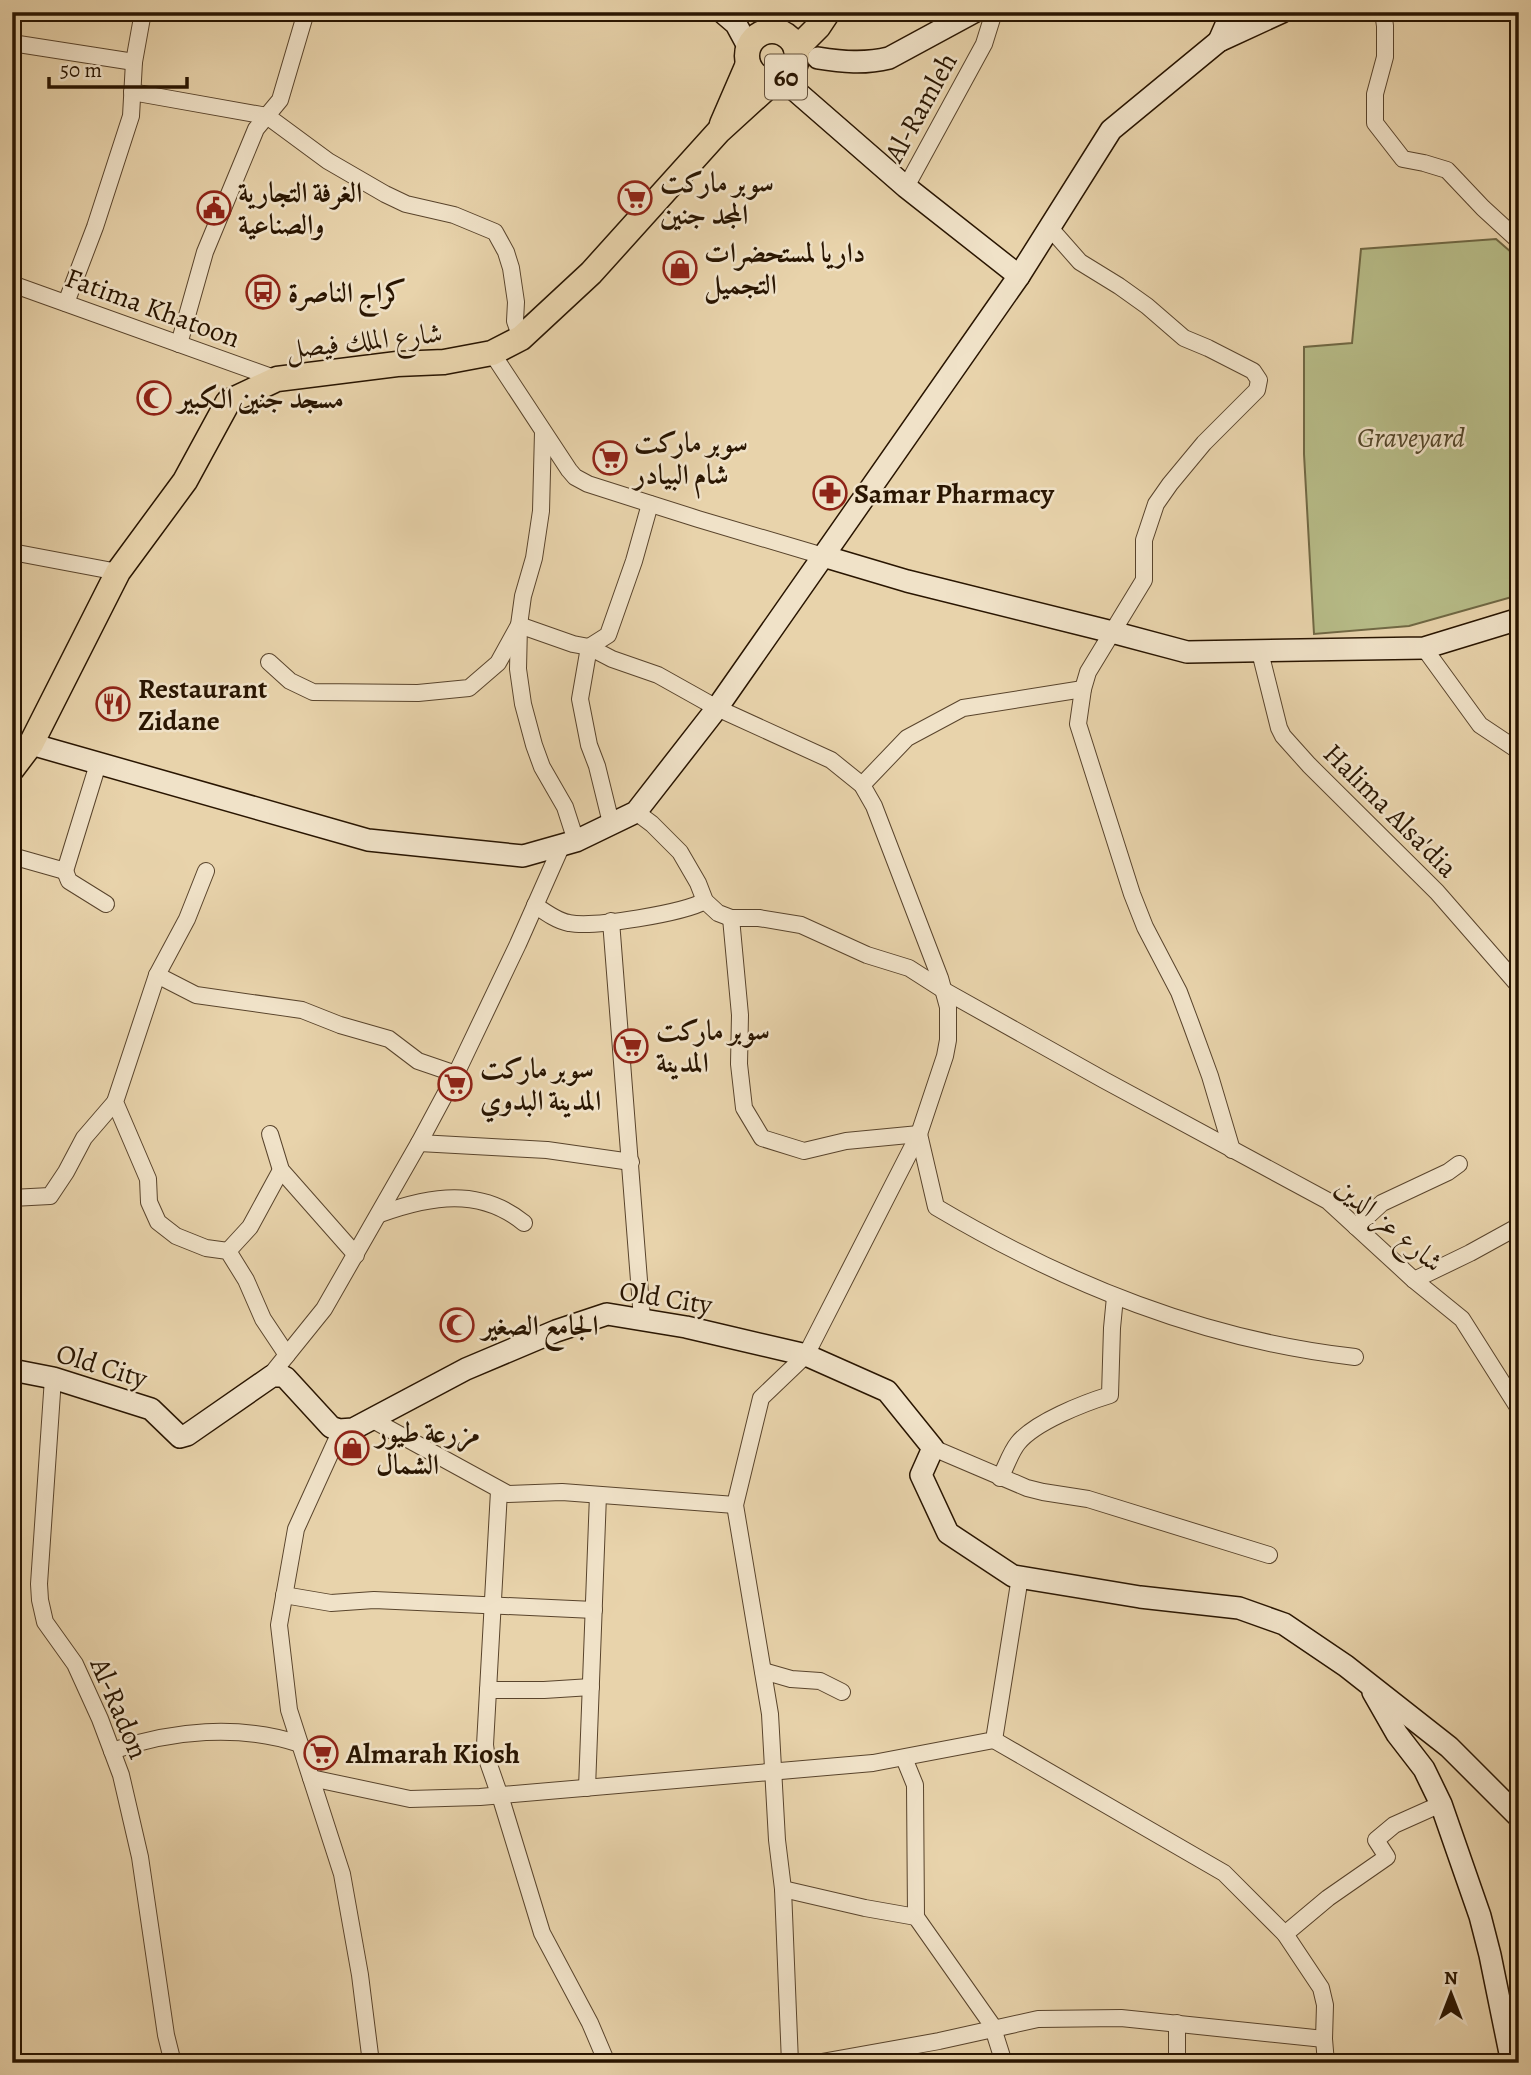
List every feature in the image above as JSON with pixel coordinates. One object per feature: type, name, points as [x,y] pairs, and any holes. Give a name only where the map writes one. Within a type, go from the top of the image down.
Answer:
[{"type":"main road","name":"60","points":[[719,131],[758,36],[793,12]]},
{"type":"main road","name":"60","points":[[719,131],[794,68],[797,60],[807,53],[828,12]]},
{"type":"main road","name":"60","points":[[772,25],[807,53]]},
{"type":"main road","name":"60","points":[[748,56],[758,77],[778,80]]},
{"type":"main road","name":"شارع الملك فيصل","points":[[12,769],[31,744],[118,572],[184,481],[228,402],[277,379],[397,364],[444,362],[492,353],[521,338],[591,274],[719,131]]},
{"type":"street","points":[[66,303],[95,227],[131,116],[134,62],[142,12]]},
{"type":"street","points":[[179,344],[205,252],[257,129],[280,100],[306,12]]},
{"type":"street","points":[[722,12],[736,24],[748,56]]},
{"type":"street","points":[[807,53],[849,62],[874,62],[889,58],[974,12]]},
{"type":"street","name":"Al-Ramleh","points":[[906,187],[984,44],[993,12]]},
{"type":"street","points":[[1219,41],[1229,18],[1226,12]]},
{"type":"street","points":[[31,744],[368,841],[523,856],[568,844],[636,812],[717,708],[1019,276],[1111,130],[1219,41],[1282,12]]},
{"type":"street","points":[[1383,12],[1385,57],[1375,94],[1375,123],[1404,159],[1447,170],[1519,241]]},
{"type":"street","points":[[12,43],[134,62]]},
{"type":"street","points":[[778,80],[906,187],[1019,276]]},
{"type":"street","points":[[132,92],[267,116],[328,161],[385,194],[406,204],[454,215],[495,232],[511,268],[516,302],[515,321],[521,338]]},
{"type":"street","points":[[1049,228],[1080,262],[1147,306],[1184,338],[1253,371],[1260,382],[1256,390],[1204,443],[1156,504],[1144,540],[1144,580],[1096,657],[1083,689],[1078,724],[1144,926],[1179,992],[1210,1076],[1232,1150]]},
{"type":"street","name":"Fatima Khatoon","points":[[12,284],[277,379]]},
{"type":"street","points":[[492,353],[575,477],[588,484],[650,504],[907,581],[1187,652],[1424,648],[1519,619]]},
{"type":"street","points":[[270,1376],[324,1309],[380,1213],[456,1074],[535,905],[568,844],[565,807],[542,767],[530,733],[519,675],[519,625],[523,596],[534,558],[542,505],[543,432]]},
{"type":"street","points":[[611,823],[589,745],[580,699],[589,647],[608,635],[634,561],[650,504]]},
{"type":"street","points":[[12,552],[118,572]]},
{"type":"street","points":[[519,625],[572,644],[589,647],[612,659],[658,675],[717,708],[831,760],[862,785],[874,806],[945,990],[948,1040],[919,1135],[806,1355],[761,1398],[735,1505],[770,1714],[777,1840],[783,1889],[790,2063]]},
{"type":"street","points":[[270,662],[290,681],[313,692],[418,693],[469,688],[499,663],[519,625]]},
{"type":"street","points":[[1424,648],[1480,725],[1519,751]]},
{"type":"street","name":"Halima Alsa'dia","points":[[1260,652],[1283,736],[1437,892],[1519,986]]},
{"type":"street","points":[[862,785],[907,738],[963,708],[1083,689]]},
{"type":"street","points":[[98,764],[65,871],[69,881],[106,904]]},
{"type":"street","points":[[636,812],[680,852],[705,901],[718,913],[731,918],[740,1015],[739,1064],[744,1108],[762,1138],[804,1151],[846,1141],[919,1135]]},
{"type":"street","points":[[12,856],[65,871]]},
{"type":"street","points":[[12,1198],[50,1196],[84,1139],[115,1102],[157,975],[187,919],[206,871]]},
{"type":"street","points":[[535,905],[567,923],[596,924],[682,911],[705,901]]},
{"type":"street","name":"شارع عز الدين","points":[[731,918],[759,918],[800,925],[867,955],[909,968],[1187,1125],[1328,1201],[1462,1320],[1519,1409]]},
{"type":"street","points":[[611,921],[642,1320]]},
{"type":"street","points":[[157,975],[196,995],[302,1010],[389,1039],[418,1061],[456,1074]]},
{"type":"street","points":[[115,1102],[148,1179],[149,1202],[158,1222],[176,1236],[206,1248],[228,1251]]},
{"type":"street","points":[[270,1134],[281,1170],[356,1255]]},
{"type":"street","points":[[919,1135],[936,1207],[1045,1267],[1156,1312],[1237,1336],[1302,1350],[1355,1357]]},
{"type":"street","points":[[419,1143],[547,1150],[631,1162]]},
{"type":"street","points":[[1356,1227],[1382,1203],[1448,1172],[1459,1164]]},
{"type":"street","points":[[228,1251],[250,1227],[281,1170]]},
{"type":"street","points":[[380,1213],[430,1200],[476,1199],[506,1210],[524,1223]]},
{"type":"street","points":[[1414,1280],[1519,1226]]},
{"type":"street","points":[[228,1251],[246,1280],[263,1320],[287,1355]]},
{"type":"street","points":[[1000,1478],[1020,1441],[1059,1415],[1086,1402],[1110,1395],[1115,1297]]},
{"type":"street","name":"Old City","points":[[341,1430],[353,1429],[466,1369],[556,1331],[607,1314],[686,1326],[806,1355],[887,1391],[933,1448]]},
{"type":"street","name":"Old City","points":[[12,1370],[53,1378],[151,1409],[180,1437],[187,1435],[270,1376]]},
{"type":"street","points":[[270,1376],[286,1378],[324,1422],[341,1430],[296,1529],[279,1626],[289,1710],[342,1874],[372,2063]]},
{"type":"street","name":"Al-Radon","points":[[53,1378],[40,1600],[48,1628],[75,1664],[121,1775],[140,1857],[166,2035],[173,2063]]},
{"type":"street","points":[[371,1419],[499,1491],[512,1495],[562,1492],[735,1505]]},
{"type":"street","points":[[1269,1555],[1088,1499],[1043,1492],[1000,1478],[933,1448],[921,1475],[946,1531],[1013,1576],[1140,1597],[1239,1608],[1284,1624],[1346,1666],[1450,1747],[1519,1817]]},
{"type":"street","points":[[499,1491],[485,1745],[487,1759],[542,1933],[590,2023],[607,2063]]},
{"type":"street","points":[[587,1788],[598,1495]]},
{"type":"street","points":[[994,1740],[1020,1577]]},
{"type":"street","points":[[284,1595],[331,1603],[374,1600],[594,1610]]},
{"type":"street","points":[[763,1671],[791,1679],[820,1681],[842,1692]]},
{"type":"street","points":[[1369,1684],[1397,1734],[1424,1769],[1441,1804],[1480,1916],[1512,2063]]},
{"type":"street","points":[[488,1690],[591,1687]]},
{"type":"street","points":[[112,1751],[166,1737],[218,1732],[270,1737],[300,1744]]},
{"type":"street","points":[[311,1778],[410,1800],[499,1796],[873,1763],[994,1740],[1224,1873],[1285,1934],[1321,1987],[1324,1996],[1326,2063]]},
{"type":"street","points":[[904,1758],[915,1785],[916,1917],[993,2029],[1004,2063]]},
{"type":"street","points":[[1285,1934],[1328,1898],[1387,1857],[1376,1840],[1394,1825],[1441,1804]]},
{"type":"street","points":[[783,1889],[916,1917]]},
{"type":"street","points":[[816,2063],[1038,2019],[1121,2018],[1324,2039]]},
{"type":"street","points":[[1177,2023],[1177,2063]]},
{"type":"green space","name":"Graveyard","points":[[1496,239],[1519,259],[1519,595],[1409,626],[1314,634],[1304,454],[1304,347],[1352,343],[1361,249]]},
{"type":"place","name":"سوبر ماركت المجد جنين","points":[[635,198]]},
{"type":"place","name":"الغرفة التجارية والصناعية","points":[[214,208]]},
{"type":"place","name":"داريا لمستحضرات التجميل","points":[[680,268]]},
{"type":"place","name":"كراج الناصرة","points":[[263,292]]},
{"type":"place","name":"مسجد جنين الكبير","points":[[154,398]]},
{"type":"place","name":"سوبر ماركت شام البيادر","points":[[610,458]]},
{"type":"place","name":"Samar Pharmacy","points":[[830,493]]},
{"type":"place","name":"Restaurant Zidane","points":[[113,704]]},
{"type":"place","name":"سوبر ماركت المدينة","points":[[631,1046]]},
{"type":"place","name":"سوبر ماركت المدينة البدوي","points":[[455,1084]]},
{"type":"place","name":"الجامع الصغير","points":[[457,1325]]},
{"type":"place","name":"مزرعة طيور الشمال","points":[[352,1448]]},
{"type":"place","name":"Almarah Kiosh","points":[[321,1753]]}]
